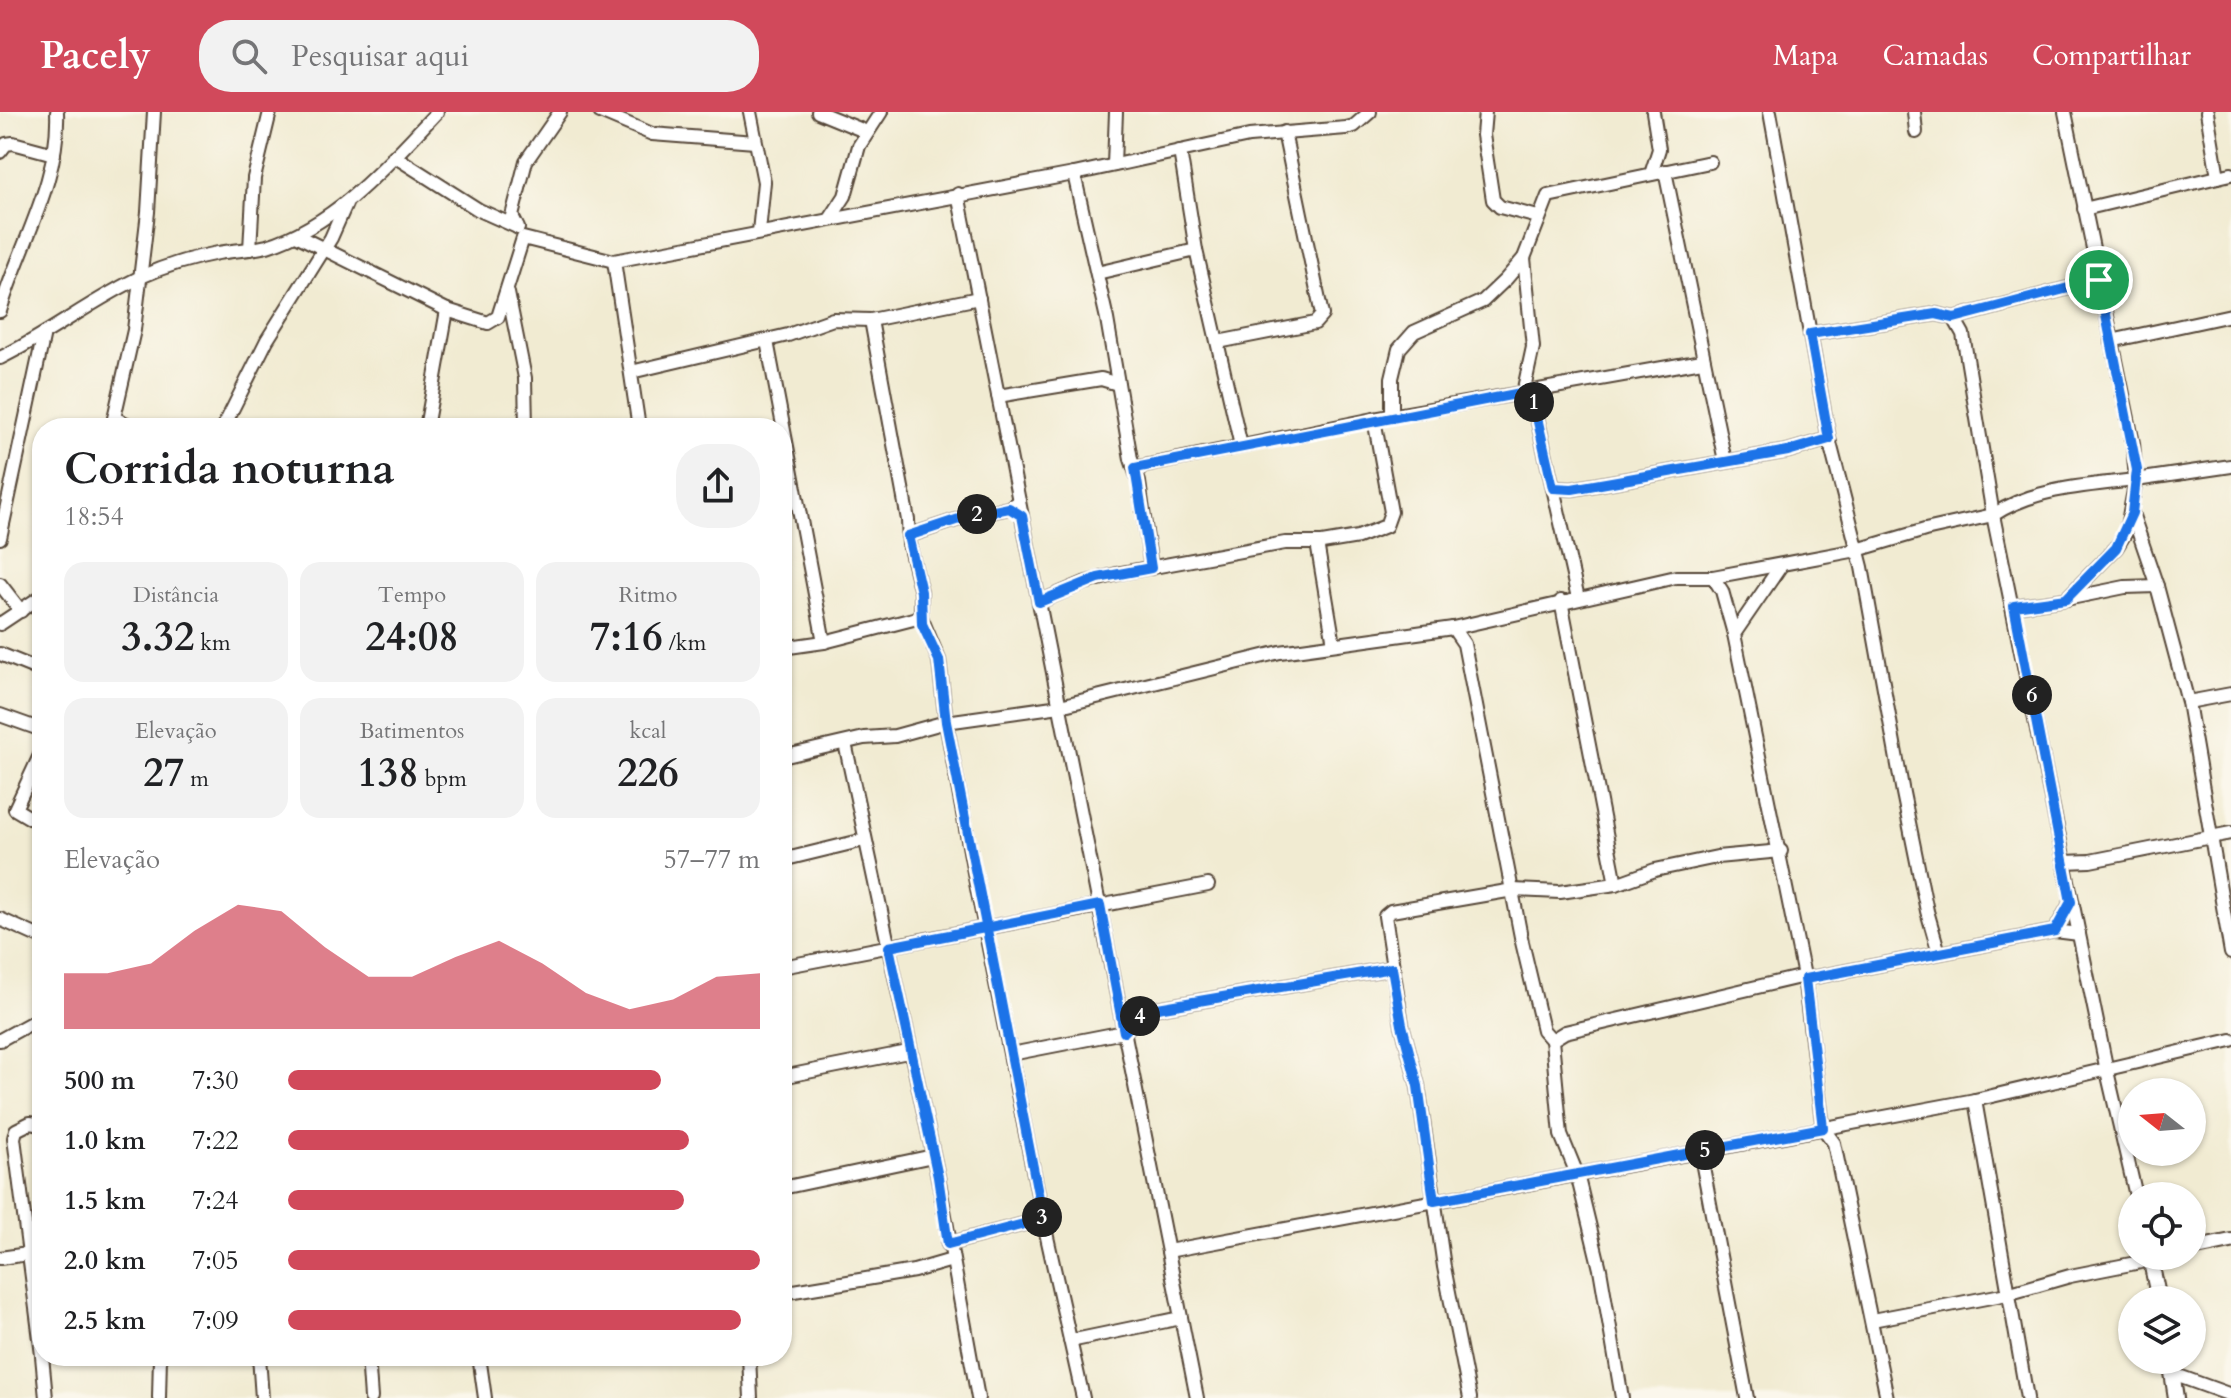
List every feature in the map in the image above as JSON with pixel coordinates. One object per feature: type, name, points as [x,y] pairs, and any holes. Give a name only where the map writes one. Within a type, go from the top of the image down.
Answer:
[{"type":"street","points":[[0,311],[54,154],[57,112]]},
{"type":"street","points":[[114,418],[134,330],[141,277],[154,112]]},
{"type":"street","points":[[250,249],[254,178],[270,112]]},
{"type":"street","points":[[0,358],[43,338],[90,305],[141,277],[181,260],[250,249],[296,235],[346,203],[437,112]]},
{"type":"street","points":[[296,235],[322,251],[447,310],[494,322],[508,289],[520,232],[512,216],[526,161],[560,112]]},
{"type":"street","points":[[600,112],[652,134],[755,142]]},
{"type":"street","points":[[750,112],[764,182],[759,232]]},
{"type":"street","points":[[818,112],[867,132]]},
{"type":"street","points":[[830,219],[845,196],[850,169],[867,132],[881,112]]},
{"type":"street","points":[[1114,165],[1116,112]]},
{"type":"street","points":[[394,156],[520,232],[614,261],[1074,174],[1249,136],[1346,128],[1354,126],[1370,112]]},
{"type":"street","points":[[1485,112],[1483,135],[1493,200],[1500,207],[1538,217]]},
{"type":"street","points":[[1653,112],[1659,149],[1658,172],[1725,461]]},
{"type":"street","points":[[1770,112],[1829,439],[1857,550],[1923,893],[1939,953]]},
{"type":"street","points":[[1914,112],[1916,132]]},
{"type":"street","points":[[2065,112],[2133,443],[2136,480],[2132,513],[2116,548],[2066,599]]},
{"type":"street","points":[[2084,209],[2224,176],[2207,112]]},
{"type":"street","points":[[1218,342],[1315,323],[1322,315],[1284,132]]},
{"type":"street","points":[[0,152],[6,144],[13,143],[54,154]]},
{"type":"street","points":[[1180,151],[1196,250],[1241,446]]},
{"type":"street","points":[[1578,598],[1527,392],[1533,347],[1524,258],[1543,201],[1558,192],[1710,162]]},
{"type":"street","points":[[1074,174],[1115,365],[1151,568]]},
{"type":"street","points":[[958,194],[998,396],[1014,504],[1022,516],[1197,1398]]},
{"type":"street","points":[[845,196],[862,214]]},
{"type":"street","points":[[228,418],[267,340],[322,251],[346,203]]},
{"type":"street","points":[[1097,273],[1196,250]]},
{"type":"street","points":[[1392,416],[1395,356],[1405,341],[1424,327],[1483,301],[1524,258]]},
{"type":"street","points":[[614,261],[638,418]]},
{"type":"street","points":[[1810,334],[1936,314],[1954,318],[2099,280]]},
{"type":"street","points":[[508,289],[528,398],[527,418]]},
{"type":"street","points":[[631,372],[767,341],[833,319],[871,320],[979,298]]},
{"type":"street","points":[[428,418],[447,310]]},
{"type":"street","points":[[2111,341],[2231,315]]},
{"type":"street","points":[[1954,318],[1963,334],[1993,515],[2014,606],[2071,902],[2133,1182]]},
{"type":"street","points":[[871,320],[908,536],[921,592],[921,617],[939,660],[946,722],[1043,1219],[1083,1398]]},
{"type":"street","points":[[0,538],[43,338]]},
{"type":"street","points":[[767,341],[782,418]]},
{"type":"street","points":[[1135,468],[1374,419],[1702,361]]},
{"type":"street","points":[[1101,379],[1115,365]]},
{"type":"street","points":[[998,396],[1101,379],[1118,384]]},
{"type":"street","points":[[1039,602],[1098,578],[1285,543],[1317,543],[1358,537],[1390,520],[1385,465],[1374,419]]},
{"type":"street","points":[[1553,488],[1572,489],[1788,451],[1829,439]]},
{"type":"street","points":[[792,755],[895,736],[946,722],[1060,706],[1280,652],[1453,628],[1676,577],[1713,577],[1780,567],[1993,515],[2024,499],[2082,486],[2231,466]]},
{"type":"street","points":[[792,473],[824,642]]},
{"type":"street","points":[[908,536],[1014,504]]},
{"type":"street","points":[[2132,513],[2157,586],[2188,702],[2231,953]]},
{"type":"street","points":[[1317,543],[1334,644]]},
{"type":"street","points":[[1734,634],[1780,567]]},
{"type":"street","points":[[1713,577],[1722,591],[1734,634],[1781,851],[1804,978],[1823,1128],[1834,1143],[1887,1398]]},
{"type":"street","points":[[0,584],[21,611]]},
{"type":"street","points":[[2014,606],[2125,587],[2157,586]]},
{"type":"street","points":[[1561,601],[1616,884]]},
{"type":"street","points":[[0,624],[32,603]]},
{"type":"street","points":[[792,647],[824,642],[921,617]]},
{"type":"street","points":[[1453,628],[1464,644],[1543,1030],[1552,1040],[1561,1135],[1577,1174],[1600,1269],[1622,1398]]},
{"type":"street","points":[[0,654],[32,667]]},
{"type":"street","points":[[2188,702],[2231,694]]},
{"type":"street","points":[[0,715],[32,726]]},
{"type":"street","points":[[845,743],[908,1052],[933,1156],[978,1398]]},
{"type":"street","points":[[32,772],[15,809],[32,819]]},
{"type":"street","points":[[2064,862],[2090,861],[2231,833]]},
{"type":"street","points":[[792,858],[864,840]]},
{"type":"street","points":[[1470,1398],[1434,1201],[1418,1086],[1402,1025],[1384,922],[1391,911],[1513,890],[1560,892],[1616,884],[1655,870],[1717,857],[1781,851]]},
{"type":"street","points":[[2067,880],[2090,861]]},
{"type":"street","points":[[792,965],[1208,885]]},
{"type":"street","points":[[2055,931],[2071,902]]},
{"type":"street","points":[[0,919],[32,933]]},
{"type":"street","points":[[1552,1040],[1565,1032],[1804,978],[2055,931],[2079,934]]},
{"type":"street","points":[[1011,1054],[1124,1032],[1146,1010],[1392,968]]},
{"type":"street","points":[[1541,1017],[1551,1027],[1565,1032]]},
{"type":"street","points":[[0,1040],[32,1022]]},
{"type":"street","points":[[1168,1251],[1975,1100],[2231,1040]]},
{"type":"street","points":[[792,1075],[908,1052]]},
{"type":"street","points":[[1975,1100],[2007,1294],[2023,1359],[2027,1398]]},
{"type":"street","points":[[32,1123],[16,1130],[14,1138],[32,1279]]},
{"type":"street","points":[[1700,1151],[1747,1398]]},
{"type":"street","points":[[792,1186],[933,1156]]},
{"type":"street","points":[[948,1244],[1043,1219]]},
{"type":"street","points":[[2206,1246],[2231,1241]]},
{"type":"street","points":[[0,1258],[28,1254]]},
{"type":"street","points":[[792,1291],[914,1271],[952,1260]]},
{"type":"street","points":[[1872,1320],[2007,1294],[2118,1265]]},
{"type":"street","points":[[1070,1341],[1181,1318]]},
{"type":"street","points":[[43,1366],[46,1398]]},
{"type":"street","points":[[157,1366],[159,1398]]},
{"type":"street","points":[[260,1366],[262,1398]]},
{"type":"street","points":[[369,1366],[371,1398]]},
{"type":"street","points":[[480,1366],[485,1398]]},
{"type":"street","points":[[749,1366],[751,1398]]},
{"type":"street","points":[[2173,1374],[2176,1398]]},
{"type":"street","points":[[2187,1374],[2231,1395]]},
{"type":"route","points":[[2099,280],[1954,318],[1936,314],[1810,334],[1829,439],[1788,451],[1572,489],[1553,488],[1531,391],[1374,419],[1135,468],[1151,568],[1098,578],[1039,602],[1022,516],[1009,508],[965,517],[908,536],[921,592],[922,624],[939,660],[946,722],[976,883],[987,930],[1043,1219],[948,1244],[938,1177],[908,1052],[889,947],[987,930],[1100,905],[1124,1032],[1146,1010],[1392,968],[1402,1025],[1418,1086],[1434,1201],[1823,1128],[1805,979],[2055,931],[2071,902],[2014,606],[2066,599],[2116,548],[2126,532],[2132,513],[2137,470],[2099,280]]}]
